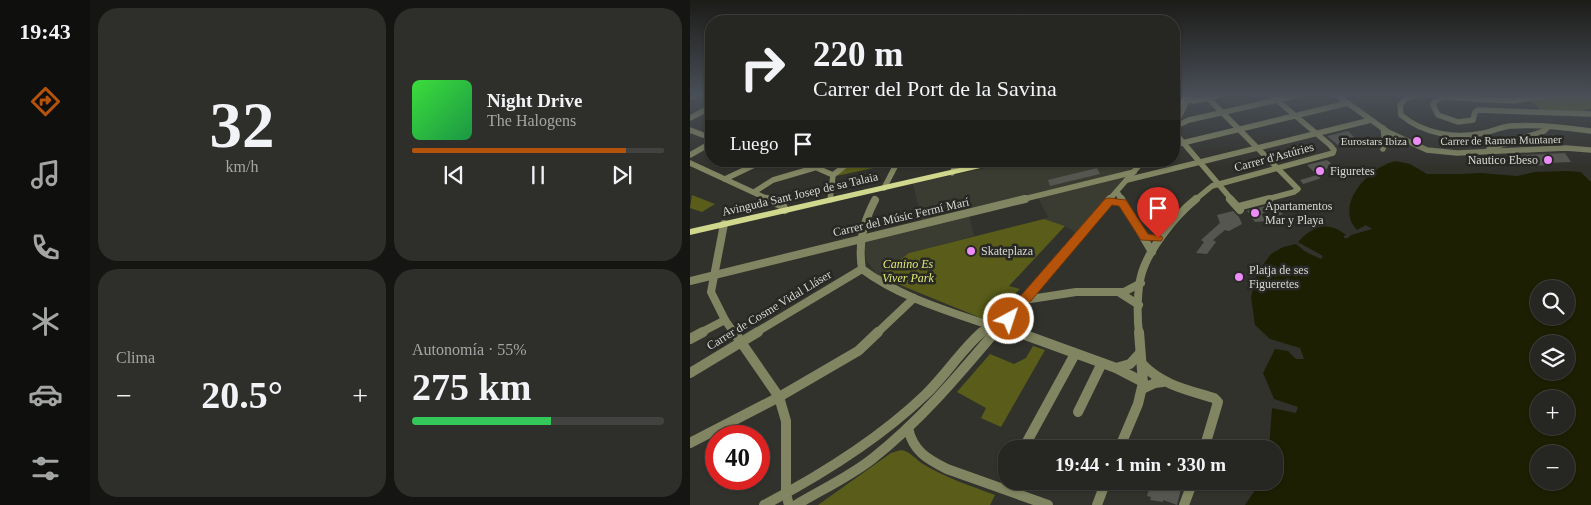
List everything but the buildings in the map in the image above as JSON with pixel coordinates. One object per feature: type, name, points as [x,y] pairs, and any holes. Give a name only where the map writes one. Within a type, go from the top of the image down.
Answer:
[{"type":"main road","name":"Avinguda Sant Josep de sa Talaia","points":[[690,232],[977,167]]},
{"type":"street","points":[[1180,128],[1184,143],[1239,209],[1294,192],[1298,188],[1230,120]]},
{"type":"street","points":[[1180,144],[1281,120]]},
{"type":"street","points":[[1300,120],[1316,133]]},
{"type":"street","points":[[1127,180],[1371,120]]},
{"type":"street","name":"Carrer de Ramon Muntaner","points":[[1371,120],[1408,142],[1428,150],[1451,153],[1566,148],[1591,150]]},
{"type":"street","points":[[1406,120],[1411,125],[1426,131],[1450,135],[1481,133],[1509,126],[1591,131]]},
{"type":"street","points":[[1447,120],[1458,122],[1468,122],[1473,120]]},
{"type":"street","points":[[1383,128],[1385,143],[1383,149]]},
{"type":"street","points":[[1482,152],[1548,128]]},
{"type":"street","points":[[690,130],[705,136]]},
{"type":"street","name":"Carrer d'Astúries","points":[[1143,386],[1138,326],[1140,283],[1143,270],[1161,237],[1193,200],[1207,189],[1218,184],[1333,153],[1334,150],[1316,133]]},
{"type":"street","points":[[690,155],[705,146]]},
{"type":"street","points":[[690,163],[783,206],[785,210]]},
{"type":"street","points":[[725,179],[750,167]]},
{"type":"street","points":[[830,200],[833,175],[843,167]]},
{"type":"street","points":[[884,188],[884,184],[894,167]]},
{"type":"street","points":[[952,173],[955,167]]},
{"type":"street","points":[[796,505],[870,460],[908,428],[958,377],[994,332],[1007,321],[1139,167],[1144,172],[1152,174]]},
{"type":"street","name":"Carrer del Músic Fermí Marí","points":[[690,281],[1117,176],[1139,167]]},
{"type":"street","points":[[754,192],[773,180],[814,168],[833,175]]},
{"type":"street","points":[[1117,192],[1152,252]]},
{"type":"street","points":[[875,200],[864,221],[859,239],[862,269],[875,281],[994,332]]},
{"type":"street","points":[[1109,202],[1123,202]]},
{"type":"street","points":[[724,224],[711,292],[725,320],[779,397],[786,421],[786,494],[789,505]]},
{"type":"street","points":[[1145,238],[1161,237]]},
{"type":"street","name":"Carrer de Cosme Vidal Lláser","points":[[690,373],[862,269]]},
{"type":"street","points":[[1040,282],[1042,291],[1049,295]]},
{"type":"street","points":[[1024,300],[1076,292],[1128,291],[1140,283]]},
{"type":"street","points":[[1118,292],[1139,305]]},
{"type":"street","points":[[690,443],[779,397],[858,351],[914,298]]},
{"type":"street","points":[[690,339],[725,320]]},
{"type":"street","points":[[1007,321],[1014,331]]},
{"type":"street","points":[[764,505],[786,494],[878,435],[925,395],[978,336],[994,332],[1014,331],[1116,368],[1143,386],[1163,382]]},
{"type":"street","points":[[1116,368],[1130,364],[1140,353]]},
{"type":"street","points":[[1028,440],[1075,354]]},
{"type":"street","points":[[1078,412],[1102,363]]},
{"type":"street","points":[[1142,364],[1153,376],[1163,382],[1214,398],[1218,402],[1207,440]]},
{"type":"street","points":[[1122,440],[1143,386]]},
{"type":"street","points":[[908,428],[910,441],[919,452],[932,461],[998,483]]},
{"type":"street","points":[[1015,490],[1048,505]]},
{"type":"street","points":[[1096,505],[1102,490]]},
{"type":"street","points":[[1184,505],[1190,490]]},
{"type":"shaded area","points":[[1396,161],[1410,164],[1427,174],[1481,173],[1517,176],[1535,172],[1567,171],[1581,172],[1591,182],[1591,505],[1245,505],[1255,490],[1283,490],[1283,440],[1270,440],[1272,408],[1296,413],[1298,407],[1274,399],[1263,373],[1275,349],[1288,351],[1296,359],[1304,359],[1300,348],[1270,339],[1255,325],[1251,297],[1257,273],[1271,254],[1283,247],[1296,244],[1306,252],[1321,259],[1323,256],[1298,242],[1303,236],[1320,227],[1327,226],[1339,230],[1346,235],[1344,238],[1372,229],[1366,225],[1357,230],[1351,220],[1349,209],[1352,198],[1358,188],[1376,170]]},
{"type":"shaded area","points":[[990,167],[1134,167],[1078,234],[1065,226],[1044,219],[1048,217],[1038,197],[969,214],[974,236],[909,253],[878,276],[866,260],[864,241],[923,225],[913,184]]},
{"type":"green space","points":[[846,167],[878,167],[836,176]]},
{"type":"green space","points":[[692,195],[715,204],[702,212],[690,208]]},
{"type":"green space","name":"Canino Es Viver Park","points":[[1044,219],[1065,226],[1009,286],[1020,289],[986,320],[878,276],[909,253]]},
{"type":"green space","points":[[1033,346],[1045,350],[1001,427],[981,418],[986,408],[957,392],[990,354],[1014,364],[1026,358]]},
{"type":"green space","points":[[901,450],[941,473],[995,495],[990,505],[818,505],[891,453]]},
{"type":"place","name":"Eurostars Ibiza","points":[[1417,141]]},
{"type":"place","name":"Nautico Ebeso","points":[[1548,160]]},
{"type":"place","name":"Figuretes","points":[[1320,171]]},
{"type":"place","name":"Apartamentos Mar y Playa","points":[[1255,213]]},
{"type":"place","name":"Skateplaza","points":[[971,251]]},
{"type":"place","name":"Platja de ses Figueretes","points":[[1239,277]]},
{"type":"route","points":[[1009,319],[1109,202],[1123,202],[1145,238],[1158,238]]}]
